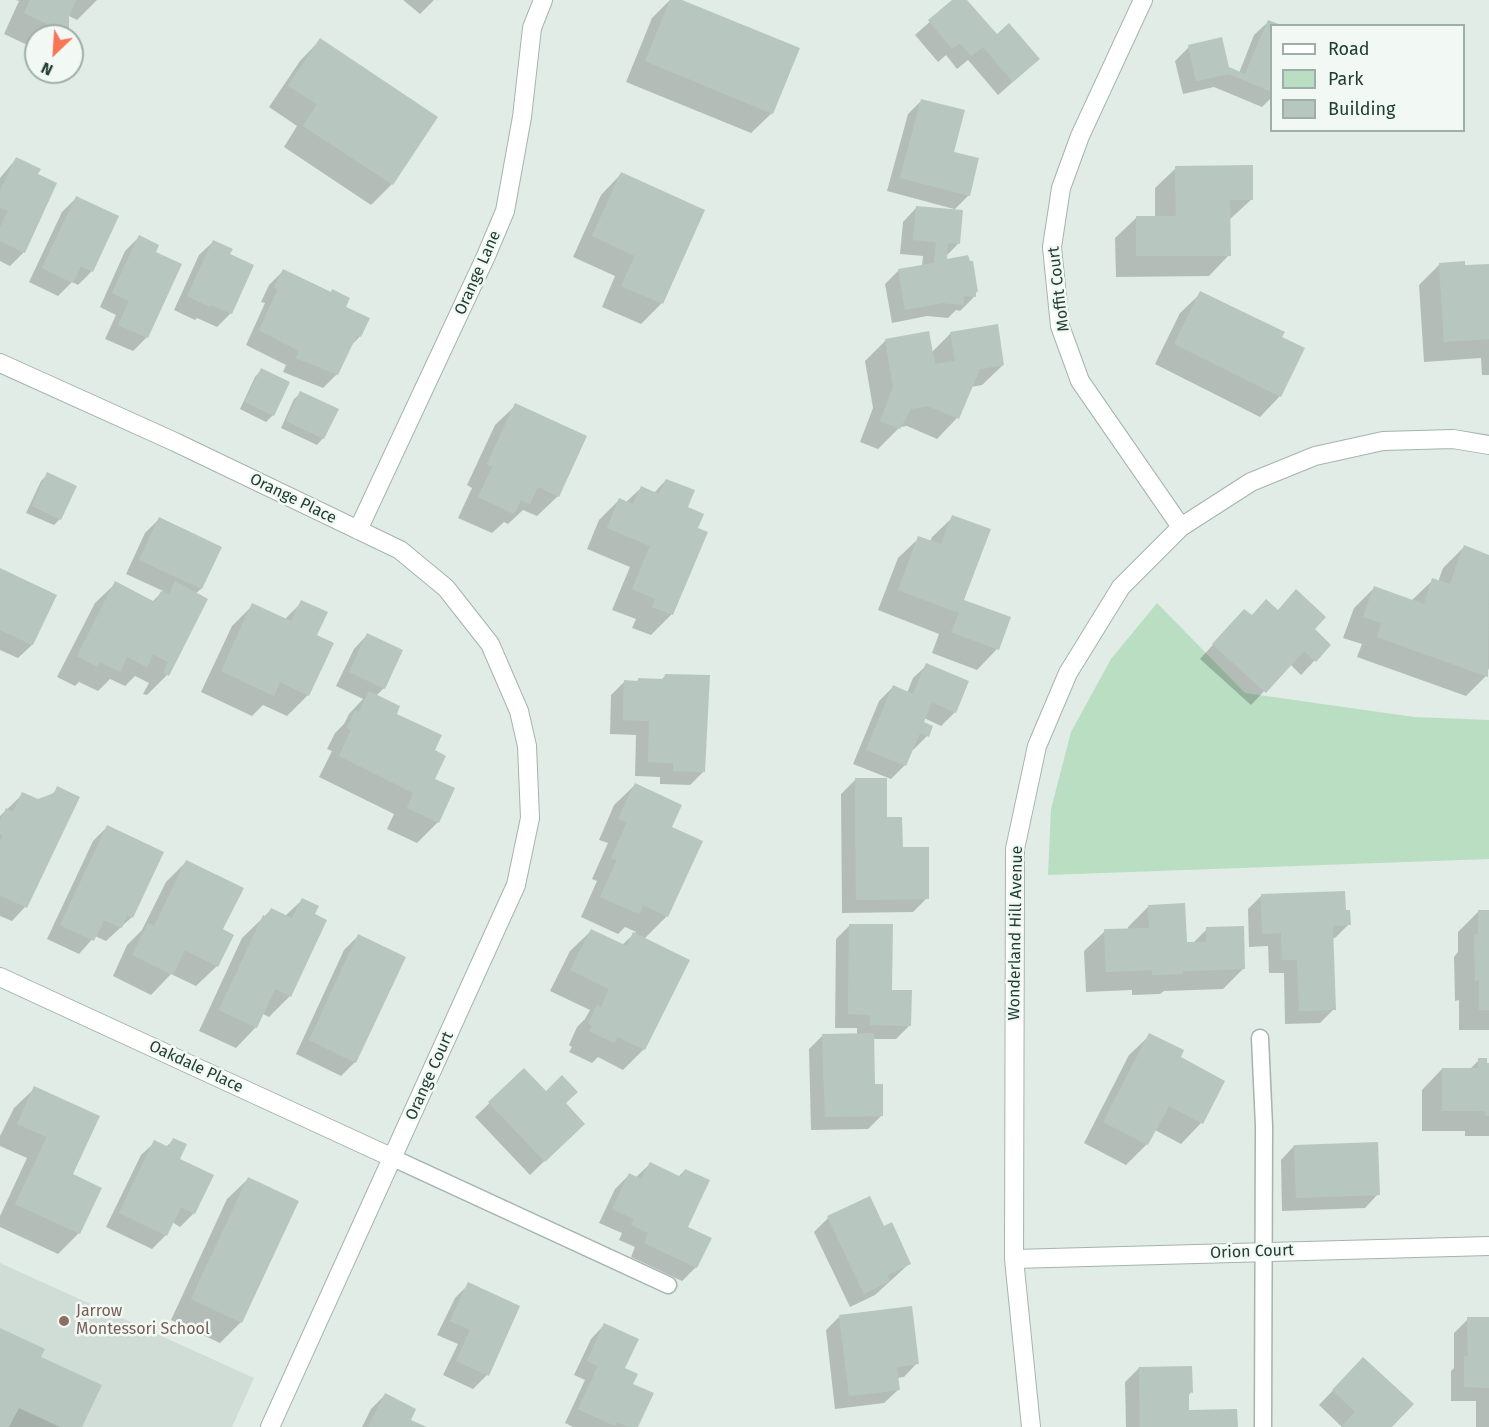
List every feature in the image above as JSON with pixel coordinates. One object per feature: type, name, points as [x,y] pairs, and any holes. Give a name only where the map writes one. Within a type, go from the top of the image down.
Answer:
[{"type":"street","name":"Orange Lane","points":[[358,530],[505,211],[522,117],[531,28],[543,0]]},
{"type":"street","name":"Moffit Court","points":[[1143,0],[1080,136],[1061,188],[1052,247],[1060,326],[1080,381],[1181,527]]},
{"type":"street","name":"Orange Place","points":[[0,363],[175,442],[400,550],[446,588],[490,644],[519,711]]},
{"type":"street","name":"Wonderland Hill Avenue","points":[[1031,1427],[1014,1259],[1015,849],[1037,746],[1068,673],[1121,587],[1181,527],[1251,482],[1315,456],[1383,441],[1453,439],[1489,445]]},
{"type":"street","name":"Orange Court","points":[[270,1427],[516,885],[530,818],[527,746],[519,711]]},
{"type":"street","name":"Oakdale Place","points":[[0,977],[393,1158]]},
{"type":"street","name":"Orion Court","points":[[1014,1259],[1489,1246]]},
{"type":"lane","points":[[1260,1038],[1264,1126],[1263,1427]]},
{"type":"lane","points":[[393,1158],[668,1286]]},
{"type":"shaded area","name":"Jarrow Montessori School","points":[[0,1263],[254,1378],[232,1427],[0,1427]]},
{"type":"green space","points":[[1157,603],[1245,693],[1414,717],[1489,720],[1489,859],[1048,875],[1051,809],[1071,732],[1111,659]]},
{"type":"building","points":[[30,0],[76,0],[69,16],[69,24],[48,24],[24,13]]},
{"type":"building","points":[[670,0],[682,0],[800,48],[773,114],[645,61]]},
{"type":"building","points":[[952,0],[967,0],[997,34],[1009,23],[1040,59],[1013,82],[983,47],[971,56],[960,43],[952,49],[928,20]]},
{"type":"building","points":[[1268,20],[1278,24],[1270,24],[1270,91],[1229,74],[1196,81],[1188,45],[1222,37],[1229,67],[1245,74]]},
{"type":"building","points":[[320,38],[438,117],[393,185],[303,126],[317,104],[288,86]]},
{"type":"building","points":[[921,99],[965,110],[954,152],[979,158],[970,196],[900,178]]},
{"type":"building","points":[[16,157],[41,169],[38,174],[57,183],[25,253],[0,241],[0,227],[8,211],[0,208],[0,191]]},
{"type":"building","points":[[1253,165],[1253,200],[1230,200],[1231,256],[1136,256],[1136,216],[1176,216],[1175,166]]},
{"type":"building","points":[[621,172],[705,210],[663,304],[621,286],[635,256],[592,236]]},
{"type":"building","points":[[76,196],[119,216],[93,272],[81,266],[73,283],[42,268]]},
{"type":"building","points":[[916,206],[963,210],[960,244],[948,243],[947,259],[968,255],[970,261],[973,261],[978,292],[976,291],[976,297],[964,296],[964,305],[942,303],[905,310],[898,269],[934,263],[936,242],[913,240]]},
{"type":"building","points":[[139,235],[159,245],[156,252],[182,264],[148,338],[118,325],[129,301],[112,293]]},
{"type":"building","points":[[213,240],[233,249],[230,254],[254,265],[232,314],[187,296]]},
{"type":"building","points":[[1465,261],[1465,265],[1489,264],[1489,339],[1444,342],[1439,263]]},
{"type":"building","points":[[283,269],[331,292],[332,289],[350,298],[346,307],[370,318],[361,337],[357,335],[338,375],[296,358],[299,351],[259,330],[278,289],[274,288]]},
{"type":"building","points":[[1200,291],[1285,332],[1282,337],[1305,348],[1281,397],[1174,344]]},
{"type":"building","points":[[998,324],[1004,365],[980,369],[959,419],[928,406],[911,409],[900,429],[880,421],[893,387],[885,339],[929,331],[935,364],[955,361],[950,332]]},
{"type":"building","points":[[261,368],[290,382],[274,416],[245,402]]},
{"type":"building","points":[[300,391],[339,409],[324,439],[286,421]]},
{"type":"building","points":[[515,403],[587,436],[559,497],[538,487],[530,504],[521,500],[514,514],[478,497],[492,467],[487,464]]},
{"type":"building","points":[[47,472],[77,486],[61,520],[32,506]]},
{"type":"building","points":[[666,479],[695,490],[688,507],[704,514],[698,528],[708,532],[673,615],[652,607],[655,599],[632,589],[650,546],[607,528],[619,498],[633,504],[641,486],[659,494]]},
{"type":"building","points":[[952,515],[991,529],[964,600],[1011,617],[999,650],[951,632],[959,613],[898,590],[918,536],[941,544]]},
{"type":"building","points":[[159,517],[222,547],[202,589],[139,560]]},
{"type":"building","points":[[1464,545],[1489,555],[1488,677],[1377,637],[1381,623],[1363,617],[1374,586],[1424,604],[1432,578],[1450,584]]},
{"type":"building","points":[[0,568],[57,595],[33,645],[0,630]]},
{"type":"building","points":[[115,581],[155,602],[161,591],[169,594],[175,581],[208,599],[169,676],[163,673],[168,662],[153,654],[147,667],[127,657],[120,672],[100,662],[97,667],[77,656]]},
{"type":"building","points":[[1296,589],[1326,617],[1315,629],[1331,645],[1316,662],[1304,651],[1266,693],[1212,644],[1244,609],[1252,615],[1266,599],[1278,610]]},
{"type":"building","points":[[301,600],[328,612],[317,635],[334,643],[309,696],[280,682],[274,696],[221,671],[252,603],[291,621]]},
{"type":"building","points":[[367,633],[403,650],[385,689],[349,672]]},
{"type":"building","points":[[926,663],[969,681],[956,713],[932,702],[924,722],[933,726],[929,737],[920,733],[906,766],[866,750],[893,685],[913,694]]},
{"type":"building","points":[[665,674],[710,675],[705,772],[673,771],[673,763],[648,762],[649,721],[623,720],[624,680],[664,679]]},
{"type":"building","points":[[369,691],[400,706],[397,714],[442,735],[435,750],[446,756],[435,779],[455,788],[439,823],[407,808],[413,793],[339,756],[351,730],[347,728],[355,710],[359,712]]},
{"type":"building","points":[[855,778],[887,778],[887,817],[902,817],[903,847],[929,847],[929,899],[856,900]]},
{"type":"building","points":[[635,783],[682,805],[672,827],[703,841],[668,917],[643,905],[639,914],[600,897],[617,860],[611,858],[627,822],[618,819]]},
{"type":"building","points":[[57,786],[80,797],[27,908],[0,895],[0,841],[3,835],[0,834],[0,821],[6,808],[13,812],[22,792],[38,799],[54,793]]},
{"type":"building","points":[[107,825],[164,852],[133,918],[127,915],[122,928],[104,920],[94,941],[60,925]]},
{"type":"building","points":[[186,860],[244,888],[223,929],[234,935],[218,967],[185,950],[173,975],[132,955],[148,923],[154,926]]},
{"type":"building","points":[[1345,891],[1346,910],[1350,910],[1351,925],[1333,926],[1336,1010],[1299,1011],[1297,960],[1282,960],[1281,933],[1262,934],[1261,894]]},
{"type":"building","points":[[302,898],[319,906],[315,914],[327,920],[291,997],[275,989],[257,1028],[219,1010],[263,915],[266,917],[271,908],[292,918]]},
{"type":"building","points":[[1185,903],[1187,942],[1206,942],[1206,927],[1244,926],[1245,969],[1183,971],[1183,974],[1152,975],[1152,970],[1106,972],[1104,929],[1149,928],[1148,905]]},
{"type":"building","points":[[1478,910],[1489,910],[1489,1010],[1479,1010],[1479,980],[1475,981],[1474,935],[1478,934]]},
{"type":"building","points":[[849,924],[893,924],[892,990],[912,990],[911,1026],[870,1025],[870,1015],[848,1014]]},
{"type":"building","points":[[591,929],[627,946],[633,932],[690,960],[645,1050],[618,1037],[614,1043],[589,1031],[592,1026],[588,1024],[597,1005],[601,1007],[609,989],[570,970]]},
{"type":"building","points":[[358,934],[406,957],[356,1063],[309,1040]]},
{"type":"building","points":[[874,1033],[875,1084],[883,1084],[883,1116],[825,1117],[822,1034]]},
{"type":"building","points":[[1149,1033],[1184,1050],[1181,1057],[1225,1081],[1203,1124],[1169,1106],[1148,1145],[1103,1122]]},
{"type":"building","points":[[1478,1058],[1487,1058],[1487,1063],[1489,1063],[1489,1116],[1485,1116],[1485,1111],[1442,1111],[1442,1068],[1478,1068]]},
{"type":"building","points":[[524,1068],[546,1091],[562,1075],[578,1092],[566,1103],[585,1124],[545,1162],[488,1102]]},
{"type":"building","points":[[34,1086],[100,1116],[73,1174],[102,1188],[80,1234],[15,1204],[47,1137],[17,1124]]},
{"type":"building","points":[[173,1138],[187,1144],[180,1159],[214,1175],[195,1214],[181,1207],[167,1236],[119,1213],[154,1140],[169,1147]]},
{"type":"building","points":[[1378,1142],[1380,1195],[1296,1198],[1294,1145]]},
{"type":"building","points":[[650,1162],[681,1177],[685,1169],[710,1180],[688,1227],[712,1238],[697,1268],[644,1243],[648,1233],[631,1225],[634,1219],[612,1209],[629,1173],[641,1179]]},
{"type":"building","points":[[248,1177],[299,1201],[242,1323],[191,1299]]},
{"type":"building","points":[[870,1196],[884,1226],[892,1222],[911,1264],[887,1275],[890,1281],[864,1294],[827,1216]]},
{"type":"building","points":[[468,1282],[520,1306],[489,1376],[456,1361],[470,1330],[450,1321]]},
{"type":"building","points":[[912,1306],[919,1364],[897,1367],[900,1390],[849,1396],[839,1315]]},
{"type":"building","points":[[1467,1317],[1489,1317],[1489,1388],[1464,1387],[1464,1356],[1468,1356]]},
{"type":"building","points":[[604,1323],[639,1339],[625,1368],[638,1374],[633,1384],[654,1393],[638,1427],[628,1427],[617,1422],[615,1426],[578,1409],[598,1366],[587,1361]]},
{"type":"building","points":[[0,1328],[45,1349],[41,1357],[102,1385],[82,1427],[60,1427],[19,1408],[9,1427],[0,1427]]},
{"type":"building","points":[[1363,1357],[1414,1404],[1392,1427],[1341,1427],[1355,1412],[1332,1390]]},
{"type":"building","points":[[1192,1366],[1193,1393],[1189,1392],[1189,1410],[1237,1409],[1238,1427],[1140,1427],[1139,1367]]},
{"type":"building","points":[[385,1393],[416,1409],[411,1420],[427,1427],[368,1427]]},
{"type":"place","name":"Jarrow Montessori School","points":[[64,1321]]}]
